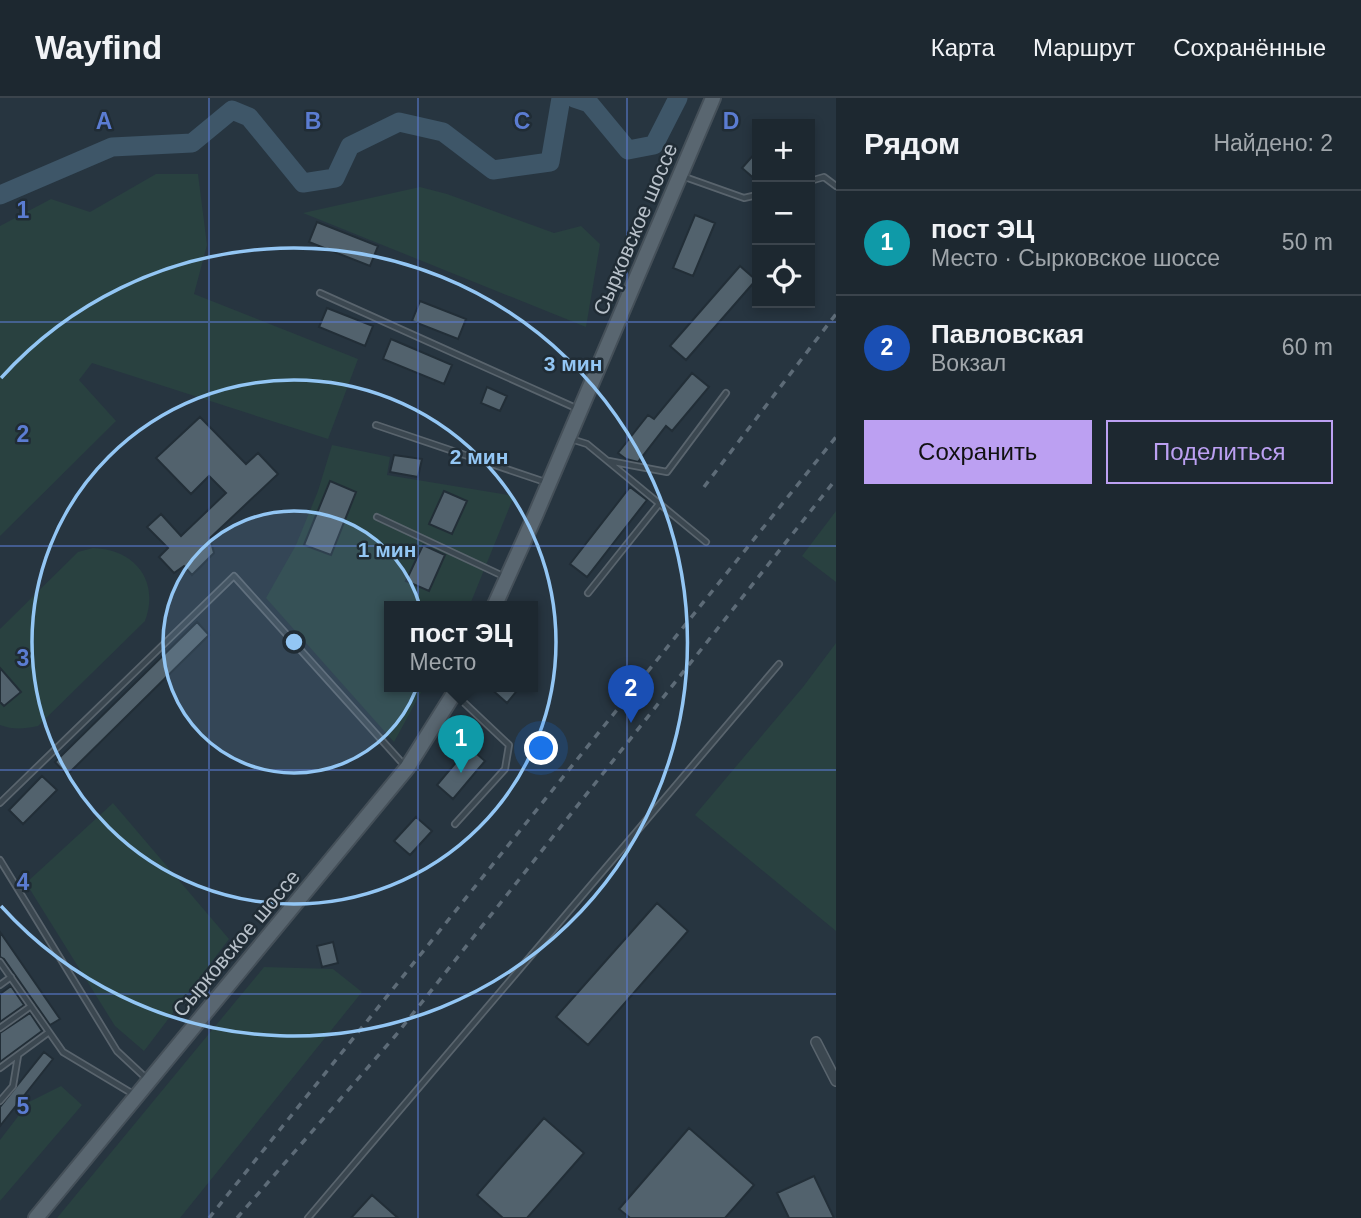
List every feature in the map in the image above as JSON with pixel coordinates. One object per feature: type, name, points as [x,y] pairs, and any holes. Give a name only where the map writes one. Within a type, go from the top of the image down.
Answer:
[{"type":"main road","name":"Сырковское шоссе","points":[[497,601],[713,98]]},
{"type":"main road","name":"Сырковское шоссе","points":[[36,1218],[407,768],[455,692]]},
{"type":"street","points":[[816,1042],[836,1082]]},
{"type":"lane","points":[[680,175],[744,198],[752,196]]},
{"type":"lane","points":[[815,180],[824,177],[836,186]]},
{"type":"lane","points":[[320,293],[580,410]]},
{"type":"lane","points":[[607,461],[667,472],[726,393]]},
{"type":"lane","points":[[376,425],[548,483]]},
{"type":"lane","points":[[568,439],[587,444],[706,542]]},
{"type":"lane","points":[[588,593],[659,505]]},
{"type":"lane","points":[[377,517],[507,578]]},
{"type":"lane","points":[[0,803],[234,576],[407,768]]},
{"type":"lane","points":[[308,1218],[779,664]]},
{"type":"lane","points":[[455,824],[505,769],[509,746],[457,692]]},
{"type":"lane","points":[[0,860],[117,1051],[149,1082]]},
{"type":"lane","points":[[0,962],[63,1052],[137,1096]]},
{"type":"lane","points":[[0,985],[11,977]]},
{"type":"lane","points":[[0,1028],[30,1006]]},
{"type":"lane","points":[[0,1068],[49,1032]]},
{"type":"lane","points":[[0,1101],[13,1086],[18,1055]]},
{"type":"green space","points":[[156,174],[198,174],[207,245],[194,294],[358,359],[328,439],[92,363],[79,380],[116,421],[0,536],[0,226],[51,199],[90,212]]},
{"type":"green space","points":[[420,187],[447,194],[554,233],[581,226],[600,244],[586,327],[303,213]]},
{"type":"green space","points":[[332,445],[390,457],[387,475],[514,496],[471,601],[384,601],[384,692],[421,692],[394,742],[266,598],[296,545],[318,491]]},
{"type":"green space","points":[[836,511],[836,582],[802,556]]},
{"type":"green space","points":[[93,548],[121,554],[140,570],[149,593],[145,621],[38,726],[9,728],[0,725],[0,629],[78,552]]},
{"type":"green space","points":[[836,643],[836,931],[695,815],[803,687]]},
{"type":"green space","points":[[113,803],[229,939],[144,1051],[115,1026],[26,883]]},
{"type":"green space","points":[[264,967],[333,969],[362,992],[180,1218],[57,1218]]},
{"type":"green space","points":[[61,1086],[82,1105],[0,1201],[0,1140],[29,1102]]},
{"type":"building","points":[[752,157],[752,177],[742,168]]},
{"type":"building","points":[[695,215],[715,223],[693,276],[673,268]]},
{"type":"building","points":[[317,222],[378,246],[370,266],[309,242]]},
{"type":"building","points":[[740,266],[752,276],[752,285],[686,360],[670,346]]},
{"type":"building","points":[[420,301],[466,319],[458,339],[412,321]]},
{"type":"building","points":[[327,308],[373,326],[365,346],[319,327]]},
{"type":"building","points":[[391,339],[452,365],[444,384],[383,359]]},
{"type":"building","points":[[692,373],[709,387],[672,431],[666,426],[638,462],[626,459],[618,453],[648,415],[654,419]]},
{"type":"building","points":[[487,387],[507,396],[500,411],[481,403]]},
{"type":"building","points":[[200,417],[246,464],[258,453],[278,474],[210,538],[214,553],[192,575],[184,566],[174,573],[159,557],[168,548],[147,527],[161,514],[181,536],[226,493],[209,476],[191,494],[156,458]]},
{"type":"building","points":[[394,455],[422,459],[418,477],[390,472]]},
{"type":"building","points":[[330,481],[356,492],[331,555],[304,545]]},
{"type":"building","points":[[630,487],[647,500],[587,577],[570,564]]},
{"type":"building","points":[[444,491],[467,501],[452,534],[429,524]]},
{"type":"building","points":[[423,545],[445,555],[429,591],[406,581]]},
{"type":"building","points":[[197,622],[209,635],[67,775],[55,762]]},
{"type":"building","points":[[0,668],[21,692],[4,706],[0,702]]},
{"type":"building","points":[[495,692],[516,692],[507,703]]},
{"type":"building","points":[[469,747],[485,761],[453,799],[437,785]]},
{"type":"building","points":[[42,776],[57,790],[23,824],[9,810]]},
{"type":"building","points":[[416,817],[432,831],[410,855],[394,841]]},
{"type":"building","points":[[657,903],[688,931],[588,1045],[556,1017]]},
{"type":"building","points":[[0,932],[60,1019],[50,1025],[0,957]]},
{"type":"building","points":[[333,942],[338,963],[322,967],[317,946]]},
{"type":"building","points":[[11,986],[24,1005],[0,1022],[0,994]]},
{"type":"building","points":[[30,1013],[42,1031],[0,1062],[0,1033]]},
{"type":"building","points":[[44,1052],[53,1059],[0,1126],[0,1107]]},
{"type":"building","points":[[544,1118],[584,1153],[527,1218],[503,1218],[477,1195]]},
{"type":"building","points":[[689,1128],[754,1185],[725,1218],[630,1218],[619,1209]]},
{"type":"building","points":[[814,1176],[834,1218],[789,1218],[777,1193]]},
{"type":"building","points":[[372,1195],[398,1218],[351,1218]]},
{"type":"waterway","points":[[0,195],[112,147],[192,143],[232,110],[249,117],[303,183],[335,178],[350,146],[399,122],[443,132],[493,170],[550,162],[561,98]]},
{"type":"waterway","points":[[574,98],[589,103],[628,150],[654,145],[678,98]]},
{"type":"railway","points":[[704,487],[836,314]]},
{"type":"railway","points":[[209,1218],[836,437]]},
{"type":"railway","points":[[237,1218],[396,1035],[836,479]]},
{"type":"place","name":"Павловская","points":[[631,723]]},
{"type":"place","name":"пост ЭЦ","points":[[461,773]]}]
